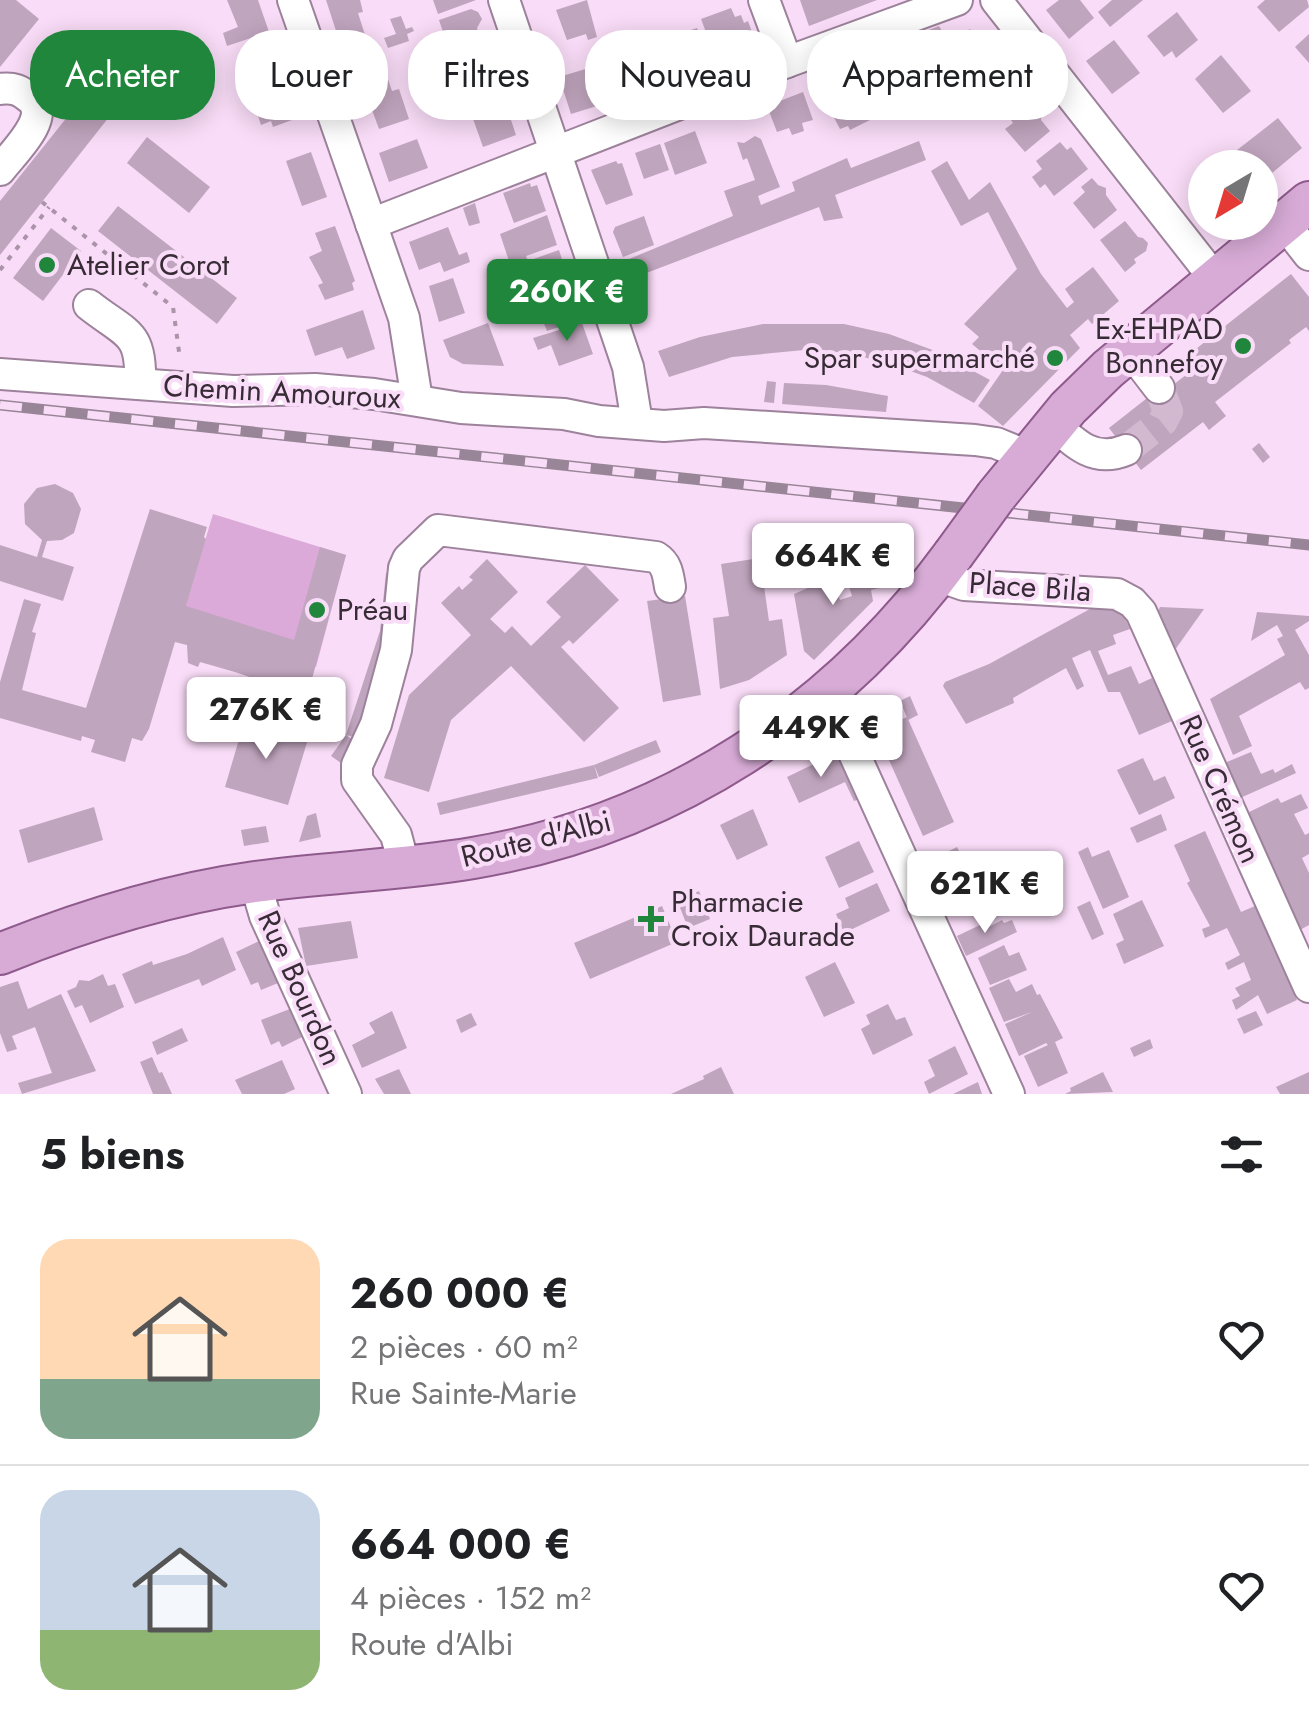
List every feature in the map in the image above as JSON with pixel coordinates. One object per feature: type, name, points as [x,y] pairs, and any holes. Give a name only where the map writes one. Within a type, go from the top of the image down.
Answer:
[{"type":"main road","name":"Route d'Albi","points":[[0,954],[103,917],[197,892],[471,858],[576,835],[645,809],[746,755],[827,694],[888,636],[1054,424],[1130,350],[1296,212]]},
{"type":"street","points":[[293,0],[404,318],[417,400]]},
{"type":"street","points":[[504,0],[628,366],[636,415]]},
{"type":"street","points":[[764,0],[775,30]]},
{"type":"street","points":[[787,62],[957,0]]},
{"type":"street","points":[[996,0],[1214,279]]},
{"type":"street","points":[[0,90],[15,89],[36,104],[38,112],[35,124],[0,170]]},
{"type":"street","points":[[371,224],[640,120]]},
{"type":"street","points":[[1296,212],[1309,255]]},
{"type":"street","points":[[89,305],[136,342],[141,354],[140,384]]},
{"type":"street","points":[[1130,350],[1160,388]]},
{"type":"street","name":"Chemin Amouroux","points":[[0,374],[233,390],[315,389],[461,408],[636,415],[664,426],[704,424],[986,442],[1011,478]]},
{"type":"street","points":[[1054,424],[1076,445],[1093,454],[1113,456],[1126,450]]},
{"type":"street","points":[[404,866],[396,835],[358,780],[358,765],[376,724],[396,650],[408,559],[438,530],[656,557],[668,572],[670,587]]},
{"type":"street","name":"Place Bila","points":[[946,565],[964,586],[1123,596]]},
{"type":"street","name":"Rue Crémon","points":[[1123,596],[1141,612],[1309,987]]},
{"type":"street","points":[[827,694],[1010,1094]]},
{"type":"street","name":"Rue Bourdon","points":[[256,882],[265,916],[346,1094]]},
{"type":"path","points":[[42,202],[173,307],[180,364]]},
{"type":"path","points":[[0,270],[48,207]]},
{"type":"shaded area","points":[[213,514],[346,555],[316,667],[180,625]]},
{"type":"building","points":[[0,0],[16,0],[39,19],[0,67]]},
{"type":"building","points":[[227,0],[258,0],[268,30],[235,30],[235,43],[227,46],[223,33],[238,27]]},
{"type":"building","points":[[326,0],[360,0],[363,12],[358,13],[363,30],[336,30]]},
{"type":"building","points":[[433,0],[476,0],[438,14]]},
{"type":"building","points":[[587,0],[595,30],[585,30],[585,34],[567,40],[556,10]]},
{"type":"building","points":[[800,0],[877,0],[809,26]]},
{"type":"building","points":[[1059,0],[1080,0],[1094,18],[1069,39],[1068,30],[1062,30],[1046,10]]},
{"type":"building","points":[[1112,0],[1143,0],[1110,27],[1098,12]]},
{"type":"building","points":[[1265,0],[1307,0],[1309,7],[1279,32],[1257,7]]},
{"type":"building","points":[[731,8],[735,17],[741,15],[744,23],[748,21],[751,30],[705,30],[701,19]]},
{"type":"building","points":[[471,9],[482,19],[478,30],[442,30],[439,20]]},
{"type":"building","points":[[1177,12],[1198,40],[1176,58],[1172,51],[1164,57],[1147,36]]},
{"type":"building","points":[[401,16],[406,29],[414,30],[408,30],[408,41],[388,48],[388,37],[396,34],[390,19]]},
{"type":"building","points":[[1309,34],[1309,63],[1295,47]]},
{"type":"building","points":[[1114,40],[1140,73],[1112,94],[1086,61]]},
{"type":"building","points":[[1221,55],[1251,91],[1223,113],[1195,79]]},
{"type":"building","points":[[585,69],[585,110],[571,114],[565,96],[565,75]]},
{"type":"building","points":[[388,79],[392,91],[399,89],[408,119],[379,129],[376,120],[388,120]]},
{"type":"building","points":[[803,92],[807,120],[813,120],[802,123],[804,131],[792,135],[789,128],[777,132],[772,120],[787,120],[787,98]]},
{"type":"building","points":[[1278,118],[1302,148],[1278,168],[1278,150],[1237,150]]},
{"type":"building","points":[[65,120],[107,120],[0,255],[0,201]]},
{"type":"building","points":[[259,120],[292,120],[273,127],[271,121],[261,125]]},
{"type":"building","points":[[473,120],[511,120],[516,135],[483,147]]},
{"type":"building","points":[[835,120],[870,120],[850,130],[848,126],[840,129]]},
{"type":"building","points":[[1011,120],[1041,120],[1050,131],[1025,152],[1005,129],[1013,123]]},
{"type":"building","points":[[695,131],[707,163],[675,175],[664,143]]},
{"type":"building","points":[[755,136],[761,139],[780,187],[758,196],[761,205],[795,191],[792,182],[847,158],[851,168],[919,141],[926,160],[835,195],[843,218],[824,221],[819,207],[636,277],[629,259],[733,216],[724,191],[755,180],[737,142],[744,143]]},
{"type":"building","points":[[147,137],[210,187],[189,213],[127,163]]},
{"type":"building","points":[[417,139],[428,168],[389,182],[379,153]]},
{"type":"building","points":[[1060,142],[1067,150],[1071,147],[1088,169],[1054,196],[1045,184],[1040,188],[1032,177],[1042,169],[1036,161]]},
{"type":"building","points":[[660,144],[669,170],[644,179],[635,153]]},
{"type":"building","points":[[311,152],[327,197],[302,206],[286,161]]},
{"type":"building","points":[[616,161],[622,163],[633,195],[606,205],[591,170]]},
{"type":"building","points":[[947,161],[969,200],[990,182],[1041,274],[1067,308],[1074,302],[1065,289],[1093,267],[1119,301],[1092,324],[1088,319],[1070,335],[1080,348],[1003,426],[978,406],[1003,370],[972,344],[979,337],[964,324],[1017,269],[988,212],[961,226],[931,171]]},
{"type":"building","points":[[1092,178],[1106,188],[1106,195],[1117,210],[1094,229],[1073,203],[1085,192],[1081,187]]},
{"type":"building","points":[[530,183],[531,187],[537,185],[546,211],[514,223],[503,193]]},
{"type":"building","points":[[475,203],[480,223],[469,226],[463,208]]},
{"type":"building","points":[[118,206],[237,298],[217,324],[98,231]]},
{"type":"building","points":[[547,215],[557,245],[526,256],[528,261],[559,250],[568,278],[535,289],[531,276],[516,282],[500,234]]},
{"type":"building","points":[[644,216],[654,245],[623,257],[613,232],[615,227]]},
{"type":"building","points":[[1125,221],[1148,243],[1146,251],[1125,272],[1100,240]]},
{"type":"building","points":[[335,226],[355,281],[354,290],[325,300],[318,285],[323,283],[309,257],[322,251],[315,233]]},
{"type":"building","points":[[448,227],[459,255],[467,252],[470,262],[444,272],[440,262],[419,270],[409,242]]},
{"type":"building","name":"Atelier Corot","points":[[51,228],[81,251],[43,301],[13,278]]},
{"type":"building","points":[[1291,274],[1309,297],[1309,331],[1306,327],[1215,402],[1226,416],[1209,430],[1203,422],[1141,470],[1109,428],[1170,380],[1173,385],[1191,371],[1182,360]]},
{"type":"building","points":[[453,278],[465,313],[439,322],[429,286]]},
{"type":"building","points":[[566,287],[582,319],[547,331],[534,298]]},
{"type":"building","points":[[363,310],[375,349],[347,359],[342,347],[315,356],[306,330]]},
{"type":"building","points":[[488,323],[504,366],[463,364],[450,357],[443,340]]},
{"type":"building","points":[[582,323],[593,354],[559,366],[551,345],[538,350],[533,338]]},
{"type":"building","points":[[763,324],[844,324],[889,334],[938,352],[990,380],[974,403],[927,377],[894,365],[848,353],[804,350],[732,357],[669,377],[658,351],[700,337]]},
{"type":"building","points":[[767,381],[776,382],[774,403],[764,402]]},
{"type":"building","points":[[784,383],[826,385],[888,396],[886,412],[782,404]]},
{"type":"building","points":[[1259,443],[1270,457],[1263,463],[1252,449]]},
{"type":"building","points":[[55,484],[73,493],[81,509],[74,533],[62,540],[47,541],[42,557],[74,567],[63,601],[0,581],[0,545],[37,557],[42,540],[25,524],[24,504],[37,488]]},
{"type":"building","points":[[150,509],[207,527],[186,606],[294,640],[320,547],[346,555],[307,697],[200,662],[198,667],[188,663],[187,645],[175,642],[149,729],[142,741],[132,738],[125,762],[91,752],[95,740],[82,736],[81,741],[0,718],[0,682],[24,599],[41,604],[22,690],[86,708]]},
{"type":"building","points":[[779,537],[812,541],[810,560],[782,557]]},
{"type":"building","points":[[760,558],[769,621],[782,619],[787,655],[749,680],[720,689],[713,618],[729,616],[721,564]]},
{"type":"building","points":[[487,559],[518,592],[490,619],[505,633],[512,626],[531,646],[561,617],[546,602],[585,565],[619,600],[573,644],[569,640],[561,647],[619,708],[584,742],[511,666],[451,720],[429,792],[384,778],[409,695],[471,635],[441,603],[459,586],[462,590],[473,580],[469,577]]},
{"type":"building","points":[[871,560],[879,588],[871,590],[873,601],[814,660],[804,651],[794,594],[831,578],[840,600],[852,596],[843,568]]},
{"type":"building","points":[[386,573],[398,574],[392,632],[380,631]]},
{"type":"building","points":[[685,596],[701,695],[663,702],[647,601]]},
{"type":"building","points":[[1101,603],[1119,605],[1130,629],[1113,635],[1116,644],[1098,651],[1108,675],[1131,666],[1139,684],[1152,678],[1172,721],[1139,735],[1120,692],[1108,692],[1090,650],[1072,658],[1084,686],[1077,690],[1066,668],[1013,698],[1014,703],[966,724],[943,686],[945,682],[989,664]]},
{"type":"building","points":[[1160,607],[1204,609],[1172,654],[1155,618]]},
{"type":"building","points":[[1257,612],[1309,616],[1309,621],[1295,630],[1309,655],[1309,688],[1305,690],[1300,682],[1239,716],[1252,746],[1233,755],[1210,699],[1285,655],[1277,639],[1283,636],[1277,625],[1251,641]]},
{"type":"building","points":[[380,631],[392,635],[358,738],[346,735]]},
{"type":"building","points":[[910,696],[918,715],[908,720],[900,701]]},
{"type":"building","points":[[907,717],[954,822],[923,836],[876,731]]},
{"type":"building","points":[[245,719],[308,739],[288,805],[225,787]]},
{"type":"building","points":[[346,735],[356,742],[341,763],[331,756]]},
{"type":"building","points":[[656,740],[661,752],[599,777],[594,765]]},
{"type":"building","points":[[1251,752],[1261,774],[1273,769],[1275,773],[1292,764],[1296,773],[1238,799],[1222,764]]},
{"type":"building","points":[[840,756],[860,799],[854,801],[845,782],[799,803],[787,777]]},
{"type":"building","points":[[1143,758],[1154,781],[1165,776],[1175,798],[1139,815],[1117,770]]},
{"type":"building","points":[[594,765],[598,778],[440,815],[437,803]]},
{"type":"building","points":[[1301,794],[1308,808],[1294,814],[1305,835],[1309,833],[1309,854],[1302,858],[1309,873],[1309,925],[1298,931],[1245,814],[1278,798],[1281,803]]},
{"type":"building","points":[[94,807],[103,840],[28,863],[19,830]]},
{"type":"building","points":[[753,809],[768,845],[737,860],[720,825]]},
{"type":"building","points":[[316,813],[321,837],[299,842],[307,816]]},
{"type":"building","points":[[1161,814],[1167,830],[1137,843],[1130,828]]},
{"type":"building","points":[[266,826],[269,842],[244,846],[241,830]]},
{"type":"building","points":[[1205,831],[1241,912],[1255,906],[1297,1000],[1267,1014],[1258,995],[1236,1010],[1232,1000],[1240,996],[1235,988],[1251,980],[1244,962],[1228,970],[1225,963],[1240,955],[1227,928],[1205,938],[1202,929],[1210,926],[1187,883],[1190,881],[1174,845]]},
{"type":"building","points":[[859,841],[874,872],[839,888],[825,857]]},
{"type":"building","points":[[957,847],[973,880],[985,875],[989,884],[952,901],[933,859]]},
{"type":"building","points":[[1088,847],[1092,857],[1109,850],[1129,897],[1103,909],[1078,852]]},
{"type":"building","points":[[877,883],[890,911],[844,933],[836,914],[849,908],[845,898]]},
{"type":"building","points":[[699,891],[710,919],[688,928],[677,900]]},
{"type":"building","points":[[1142,900],[1164,946],[1124,964],[1116,944],[1124,940],[1113,914]]},
{"type":"building","points":[[1090,901],[1104,934],[1092,940],[1077,907]]},
{"type":"building","points":[[662,906],[677,942],[590,979],[574,943]]},
{"type":"building","points":[[1002,920],[1012,920],[1017,932],[966,956],[957,936],[980,925],[983,930]]},
{"type":"building","points":[[351,921],[358,958],[306,966],[298,928]]},
{"type":"building","points":[[223,937],[236,970],[202,986],[199,979],[135,1004],[122,974],[152,961],[153,965],[187,954]]},
{"type":"building","points":[[259,941],[278,983],[261,990],[258,982],[251,985],[236,952]]},
{"type":"building","points":[[1004,945],[1009,956],[1019,952],[1027,970],[990,985],[978,958]]},
{"type":"building","points":[[835,962],[855,1003],[824,1017],[805,977]]},
{"type":"building","points":[[103,974],[108,986],[115,984],[124,1007],[90,1023],[82,1005],[75,1008],[67,991],[76,987],[79,980],[89,981]]},
{"type":"building","points":[[1009,979],[1016,992],[1032,984],[1063,1038],[1055,1042],[1068,1073],[1038,1087],[1024,1056],[1048,1045],[1019,1056],[1005,1024],[1032,1012],[1004,1022],[989,988]]},
{"type":"building","points":[[18,981],[28,1009],[61,994],[96,1071],[22,1094],[18,1083],[52,1073],[35,1027],[12,1036],[17,1049],[7,1052],[0,1033],[0,987]]},
{"type":"building","points":[[888,1004],[896,1020],[905,1017],[913,1035],[873,1055],[861,1029],[870,1024],[866,1015]]},
{"type":"building","points":[[290,1009],[302,1037],[282,1047],[279,1041],[271,1045],[261,1020]]},
{"type":"building","points":[[392,1011],[407,1048],[362,1068],[352,1045],[375,1033],[369,1023]]},
{"type":"building","points":[[1256,1011],[1263,1025],[1244,1034],[1237,1019]]},
{"type":"building","points":[[471,1013],[477,1025],[461,1033],[456,1020]]},
{"type":"building","points":[[182,1028],[188,1041],[157,1055],[152,1042]]},
{"type":"building","points":[[1150,1039],[1153,1048],[1134,1057],[1130,1048]]},
{"type":"building","points":[[955,1046],[968,1074],[929,1094],[924,1082],[935,1076],[928,1060]]},
{"type":"building","points":[[152,1057],[172,1094],[153,1094],[140,1062]]},
{"type":"building","points":[[282,1060],[295,1089],[284,1094],[242,1094],[235,1080]]},
{"type":"building","points":[[721,1067],[734,1094],[671,1094],[704,1079],[703,1076]]},
{"type":"building","points":[[399,1069],[411,1094],[384,1094],[375,1079]]},
{"type":"building","points":[[1103,1072],[1113,1092],[1065,1094],[1070,1088]]},
{"type":"building","points":[[1309,1072],[1309,1094],[1280,1094],[1276,1087]]},
{"type":"building","points":[[978,1082],[982,1094],[953,1094]]},
{"type":"tunnel","points":[[1126,450],[1163,421],[1168,411],[1159,388]]},
{"type":"railway","points":[[0,405],[1309,545]]},
{"type":"place","name":"Atelier Corot","points":[[47,265]]},
{"type":"place","name":"Ex-EHPAD Bonnefoy","points":[[1243,346]]},
{"type":"place","name":"Spar supermarché","points":[[1055,358]]},
{"type":"place","name":"Préau","points":[[317,610]]},
{"type":"place","name":"Pharmacie Croix Daurade","points":[[651,919]]}]
